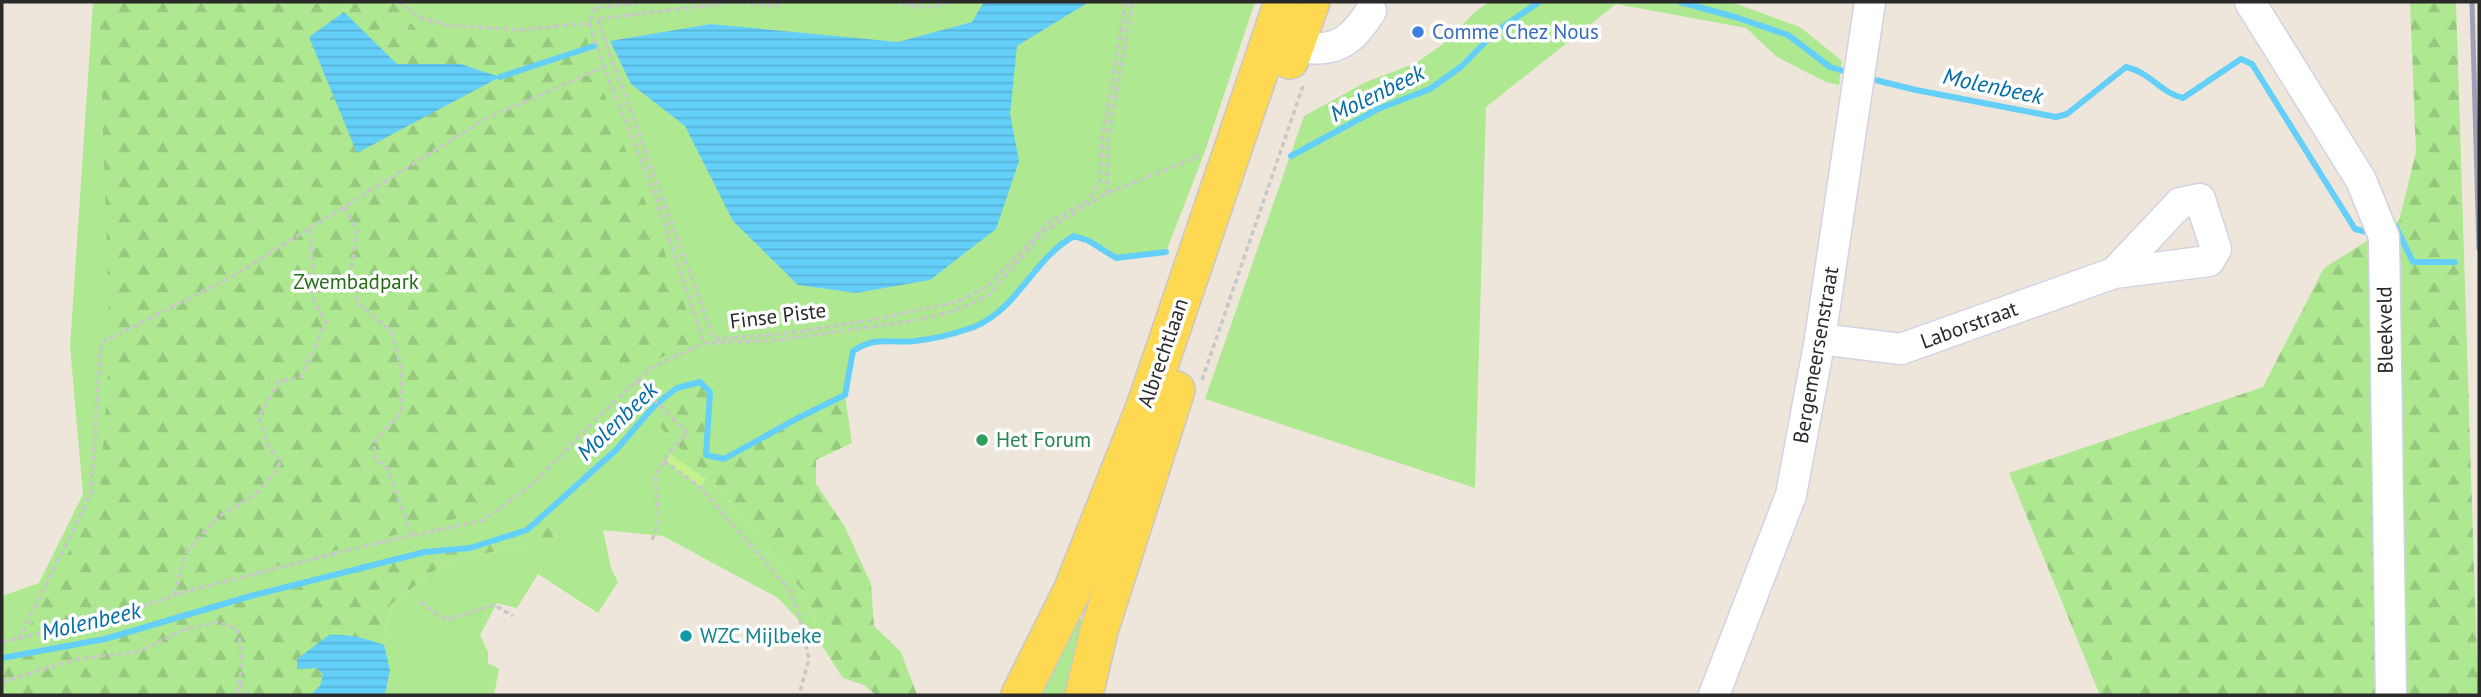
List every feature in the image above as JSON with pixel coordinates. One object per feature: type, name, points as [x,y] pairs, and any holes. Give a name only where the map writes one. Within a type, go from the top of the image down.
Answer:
[{"type":"main road","name":"Albrechtlaan","points":[[1020,695],[1072,591],[1135,430],[1283,2]]},
{"type":"main road","name":"Albrechtlaan","points":[[1084,695],[1100,631],[1163,429],[1305,48],[1311,2]]},
{"type":"street","name":"Bergemeersenstraat","points":[[1713,695],[1791,495],[1820,339],[1870,2]]},
{"type":"street","name":"Bleekveld","points":[[2250,2],[2361,180],[2384,237],[2391,695]]},
{"type":"street","points":[[1305,48],[1333,48],[1347,41],[1371,12]]},
{"type":"street","name":"Laborstraat","points":[[1820,339],[1901,349],[2114,273]]},
{"type":"path","points":[[399,2],[421,18],[447,25],[521,30],[589,23]]},
{"type":"path","points":[[589,2],[595,8]]},
{"type":"path","points":[[595,8],[646,2]]},
{"type":"path","name":"Finse Piste","points":[[777,2],[777,6],[735,2],[597,19],[714,339],[782,334],[871,320],[956,302],[988,286],[1048,223],[1088,200],[1100,182],[1101,139],[1126,2]]},
{"type":"path","points":[[894,2],[926,8],[949,2]]},
{"type":"path","points":[[1107,193],[1108,139],[1133,2]]},
{"type":"path","points":[[595,8],[589,23],[654,192],[704,343]]},
{"type":"path","points":[[1201,384],[1305,48]]},
{"type":"path","points":[[19,639],[90,494],[102,343],[233,276],[485,119],[604,67]]},
{"type":"path","points":[[2,642],[111,617],[174,596],[356,548],[484,520],[534,483],[651,368],[704,343],[780,340],[912,321],[954,311],[988,296],[1045,231],[1107,193],[1204,154],[1235,146]]},
{"type":"path","points":[[344,207],[357,231],[350,279],[359,304],[391,331],[401,366],[402,412],[374,442],[375,459],[387,468],[412,535]]},
{"type":"path","points":[[174,596],[187,551],[218,517],[256,494],[274,474],[281,461],[268,447],[259,416],[278,382],[301,377],[326,322],[312,292],[310,228]]},
{"type":"path","points":[[637,380],[687,433],[655,476],[659,521],[652,540]]},
{"type":"path","points":[[664,461],[701,487],[788,588],[798,611],[809,659],[799,695]]},
{"type":"path","points":[[420,603],[446,620],[494,605],[513,615]]},
{"type":"path","points":[[2,682],[77,659],[137,652],[183,630],[218,622],[237,629],[241,643],[240,683],[236,695]]},
{"type":"path","points":[[240,683],[247,695]]},
{"type":"green space","name":"Zwembadpark","points":[[93,2],[1255,2],[1204,154],[1166,252],[1116,258],[1089,241],[1073,236],[1059,245],[1014,296],[989,319],[953,334],[915,341],[876,342],[862,346],[853,351],[845,395],[724,459],[706,455],[710,392],[677,388],[714,484],[804,592],[821,644],[778,598],[663,536],[603,530],[611,568],[618,582],[598,613],[538,574],[517,608],[497,603],[480,635],[488,652],[488,663],[499,669],[494,695],[385,695],[390,670],[384,645],[390,605],[446,562],[554,539],[572,492],[527,530],[470,548],[425,552],[254,595],[105,639],[2,658],[2,596],[39,583],[83,494],[70,347]]},
{"type":"green space","points":[[99,2],[392,2],[416,29],[496,40],[584,29],[597,75],[698,340],[648,364],[485,511],[27,632],[100,491],[110,346]]},
{"type":"green space","points":[[1489,2],[1731,2],[1800,27],[1842,61],[1839,85],[1826,82],[1777,57],[1746,28],[1616,4],[1486,107],[1475,488],[1205,399],[1304,116],[1366,82],[1416,63],[1443,44],[1476,11]]},
{"type":"green space","points":[[2410,2],[2456,2],[2478,695],[2100,695],[2009,473],[2263,387],[2324,268],[2399,221],[2416,152]]},
{"type":"green space","points":[[700,382],[710,392],[706,454],[724,459],[845,395],[852,443],[816,460],[816,484],[845,527],[871,584],[874,626],[901,652],[917,695],[876,695],[864,685],[843,678],[821,644],[804,592],[714,484],[662,429],[651,411],[677,388]]},
{"type":"green space","points":[[669,453],[706,479],[700,487],[664,461]]},
{"type":"green space","points":[[573,490],[554,539],[446,562],[390,605],[384,645],[390,670],[385,695],[2,695],[2,658],[105,639],[311,581],[527,530]]},
{"type":"green space","points":[[1077,619],[1085,620],[1068,695],[1035,695]]},
{"type":"water","points":[[984,2],[1089,2],[1017,46],[1010,114],[1019,161],[996,229],[930,280],[856,293],[798,285],[733,221],[685,126],[631,84],[610,41],[711,24],[898,42],[972,22]]},
{"type":"water","points":[[344,12],[397,64],[461,64],[500,77],[357,153],[309,37]]},
{"type":"water","points":[[329,635],[357,637],[384,645],[390,670],[385,695],[310,695],[320,686],[323,674],[316,668],[297,669],[297,659]]},
{"type":"waterway","name":"Molenbeek","points":[[1291,156],[1378,109],[1430,89],[1462,66],[1494,33],[1539,2]]},
{"type":"waterway","name":"Molenbeek","points":[[1680,2],[1788,35],[1830,67],[1850,73]]},
{"type":"waterway","points":[[500,77],[594,46]]},
{"type":"waterway","name":"Molenbeek","points":[[1867,78],[2056,117],[2067,114],[2126,67],[2142,73],[2167,91],[2183,98],[2241,59],[2252,64],[2355,229],[2371,233]]},
{"type":"waterway","name":"Molenbeek","points":[[2393,229],[2396,227],[2413,262],[2455,262]]},
{"type":"waterway","name":"Molenbeek","points":[[2,658],[105,639],[254,595],[425,552],[470,548],[527,530],[616,450],[655,405],[677,388],[700,382],[710,392],[706,455],[724,459],[845,395],[853,351],[862,346],[876,342],[915,341],[953,334],[989,319],[1003,308],[1060,245],[1074,236],[1089,241],[1116,258],[1166,252]]},
{"type":"railway","points":[[2472,2],[2479,249]]},
{"type":"place","name":"Comme Chez Nous","points":[[1418,32]]},
{"type":"place","name":"Het Forum","points":[[982,440]]},
{"type":"place","name":"WZC Mijlbeke","points":[[686,636]]}]
